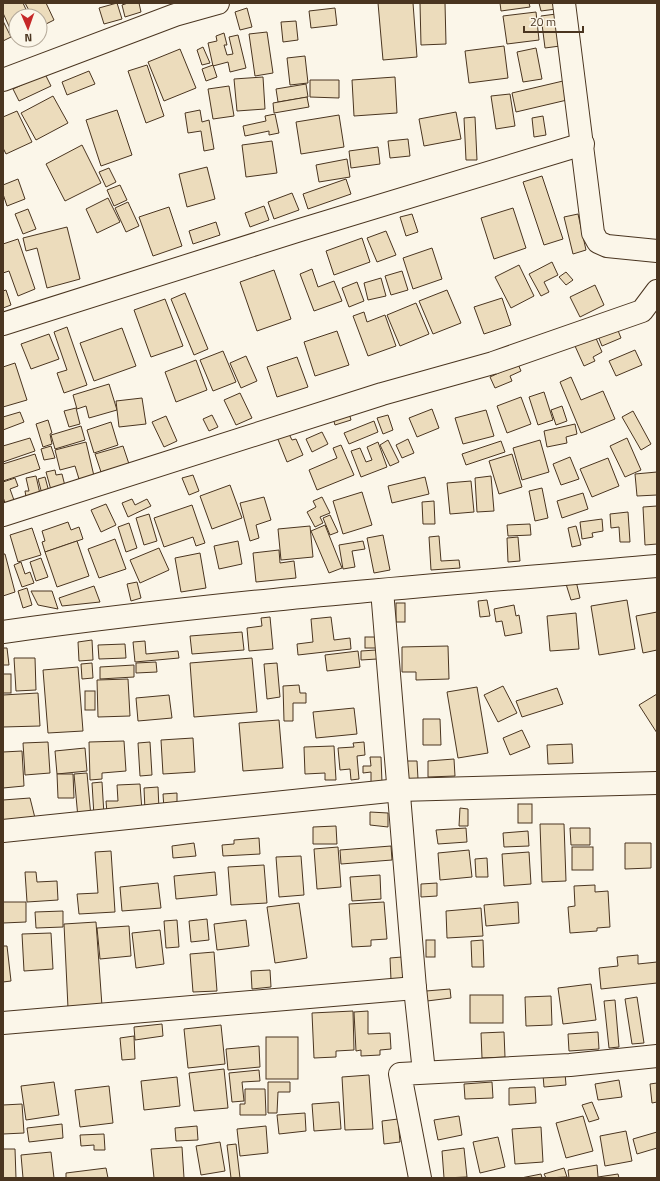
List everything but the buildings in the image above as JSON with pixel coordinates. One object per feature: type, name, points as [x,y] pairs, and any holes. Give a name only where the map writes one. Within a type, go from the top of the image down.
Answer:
[{"type":"street","points":[[3,80],[175,15],[218,3]]},
{"type":"street","points":[[564,3],[583,144],[593,233],[598,242],[607,246],[657,251]]},
{"type":"street","points":[[3,324],[308,228],[583,144]]},
{"type":"street","points":[[3,515],[382,394],[493,363],[642,311],[657,291]]},
{"type":"street","points":[[3,632],[71,623],[382,590],[657,566]]},
{"type":"street","points":[[382,590],[415,988],[424,1072]]},
{"type":"street","points":[[3,831],[399,790],[657,784]]},
{"type":"street","points":[[3,1023],[415,988]]},
{"type":"street","points":[[420,1178],[400,1074],[570,1066],[657,1056]]}]
